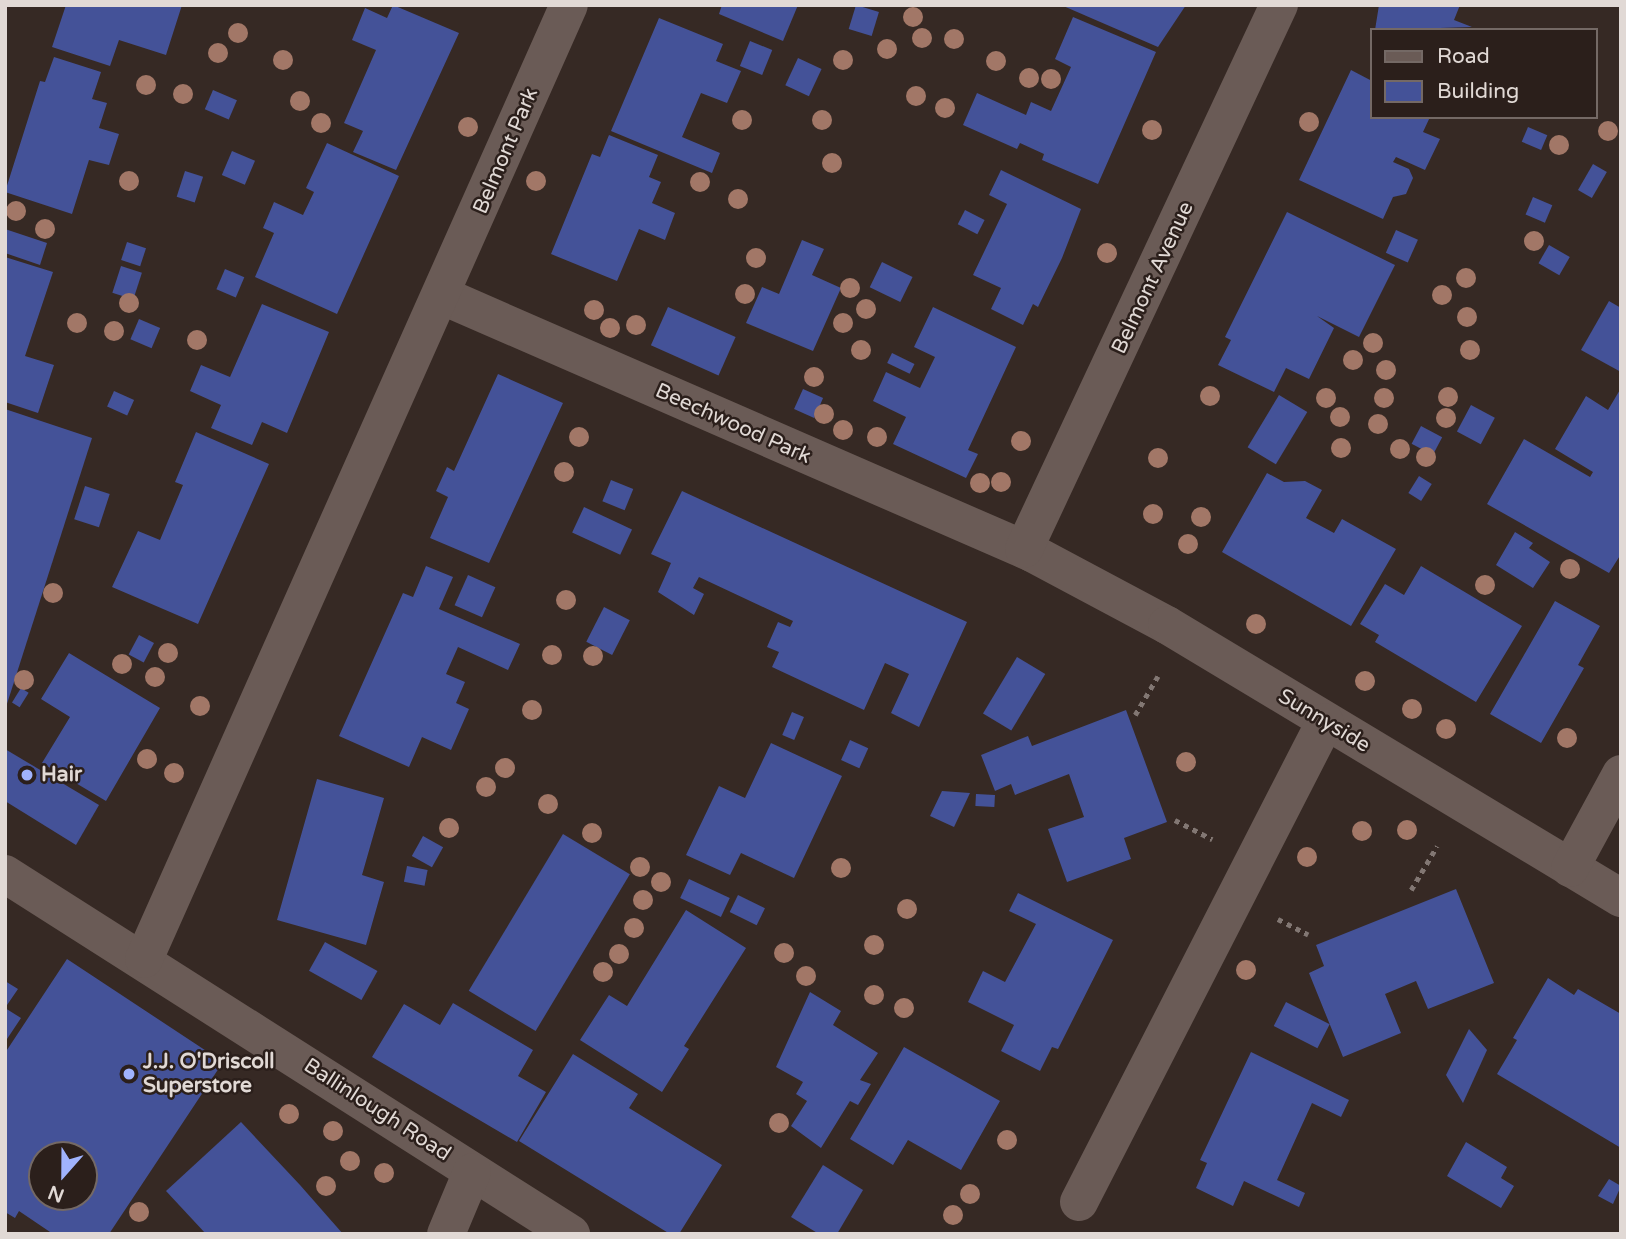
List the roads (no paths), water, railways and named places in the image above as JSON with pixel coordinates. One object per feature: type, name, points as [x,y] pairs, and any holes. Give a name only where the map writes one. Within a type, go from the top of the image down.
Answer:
[{"type":"street","name":"Belmont Park","points":[[144,959],[443,296],[569,5]]},
{"type":"street","name":"Belmont Avenue","points":[[1024,549],[1279,5]]},
{"type":"street","name":"Beechwood Park","points":[[443,296],[1024,549]]},
{"type":"street","name":"Sunnyside","points":[[1024,549],[1167,625],[1621,898]]},
{"type":"street","points":[[1079,1202],[1325,722]]},
{"type":"street","points":[[1570,868],[1621,774]]},
{"type":"street","name":"Ballinlough Road","points":[[5,874],[144,959],[571,1234]]},
{"type":"street","points":[[446,1234],[472,1172]]},
{"type":"place","name":"Hair","points":[[27,775]]},
{"type":"place","name":"J.J. O'Driscoll Superstore","points":[[129,1074]]}]
